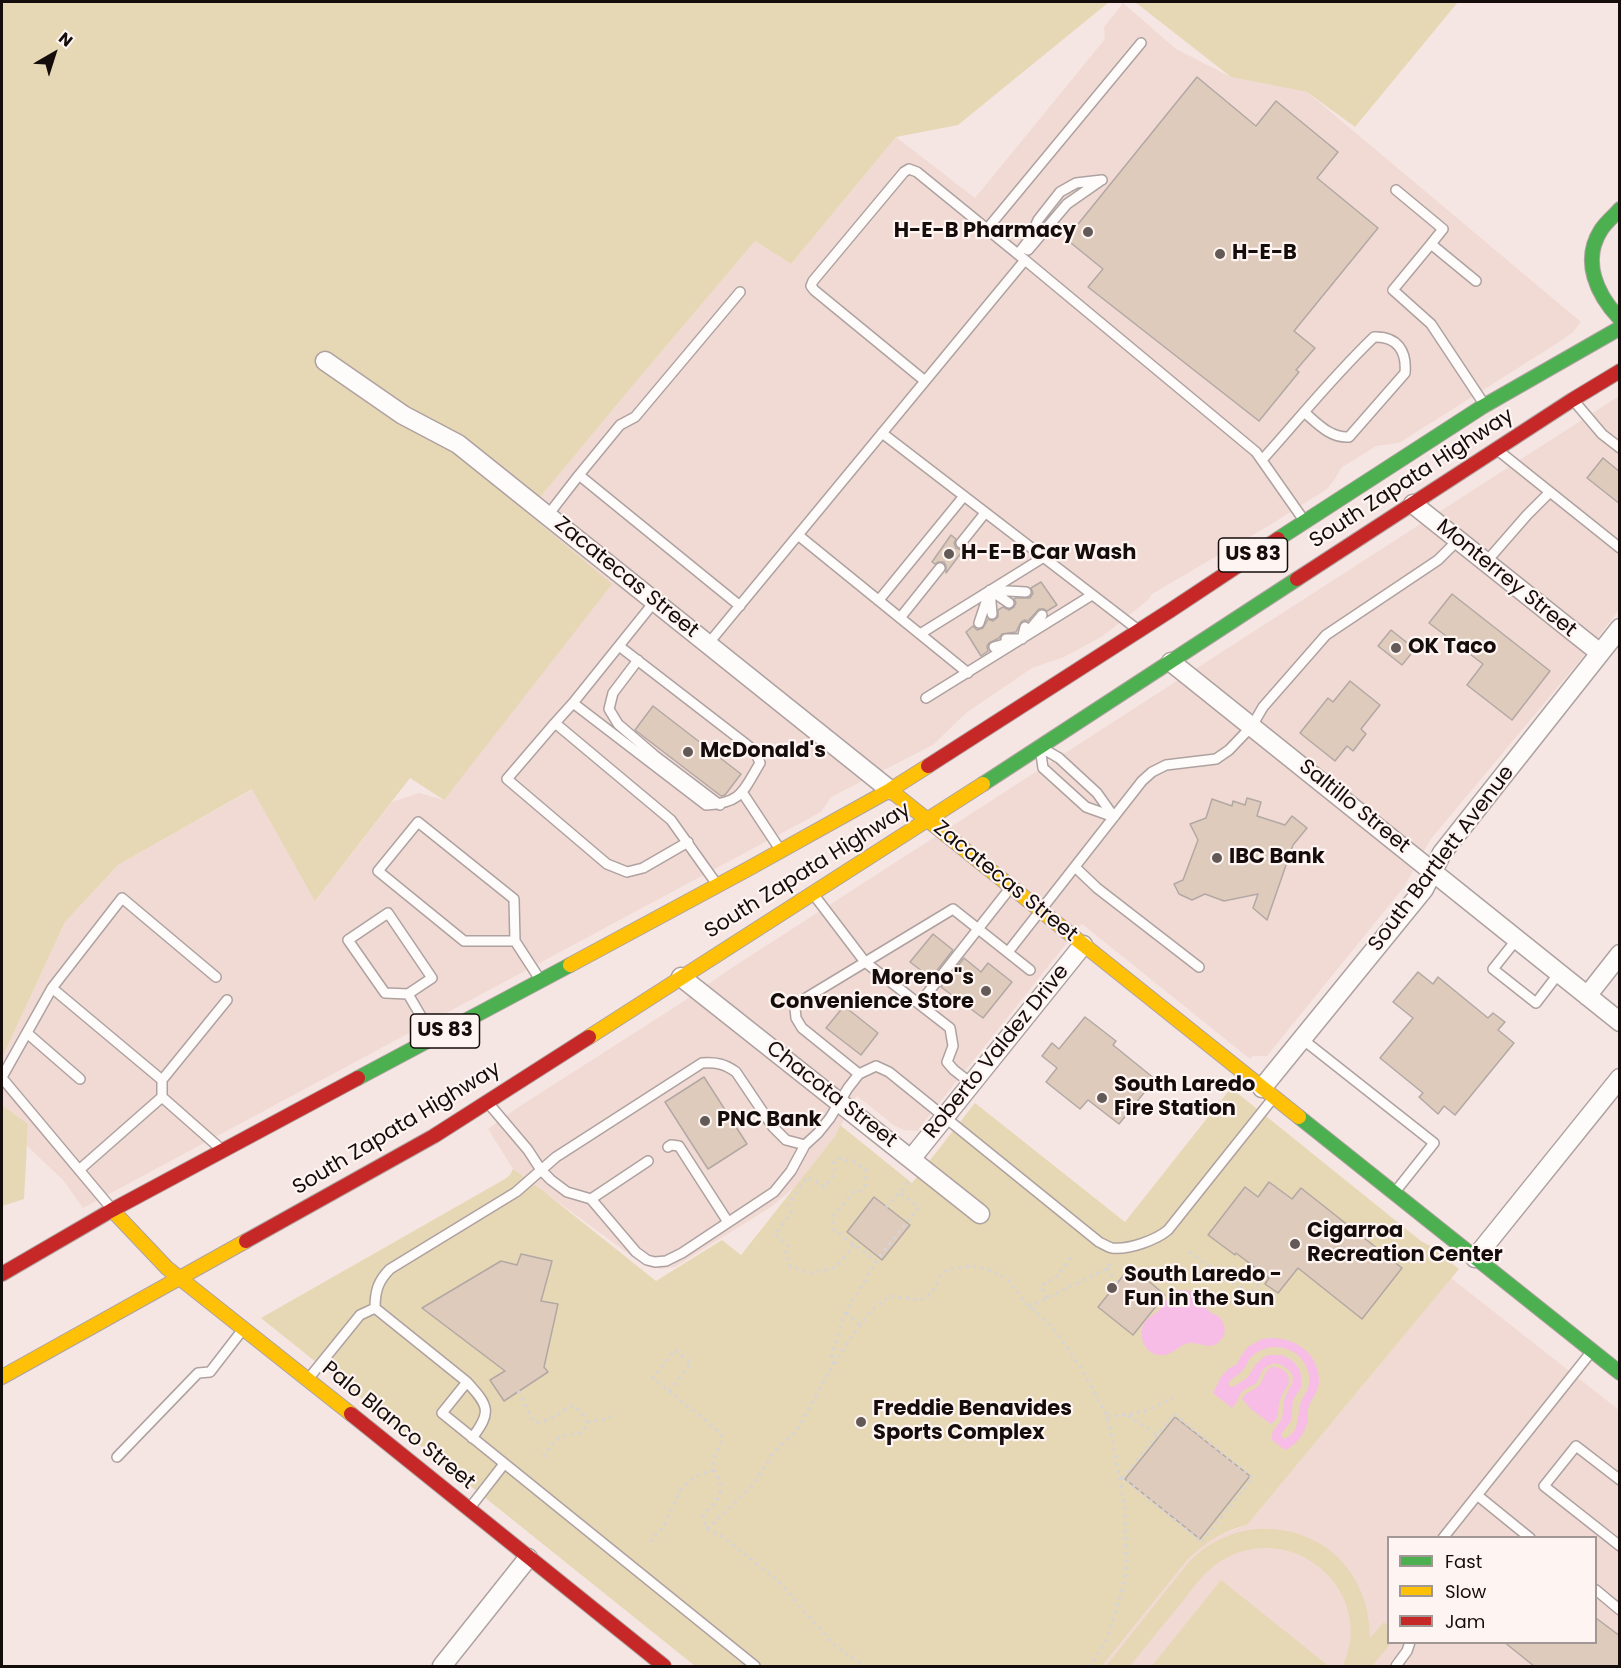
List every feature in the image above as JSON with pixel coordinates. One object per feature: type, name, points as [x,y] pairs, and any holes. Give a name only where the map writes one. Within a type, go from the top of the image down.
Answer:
[{"type":"main road","points":[[1620,209],[1601,230],[1594,245],[1592,260],[1593,276],[1598,291],[1607,307],[1620,319]]},
{"type":"main road","name":"South Zapata Highway","points":[[2,1274],[112,1210],[890,790],[1485,406],[1620,328]]},
{"type":"main road","name":"South Zapata Highway","points":[[2,1377],[434,1136],[928,820],[1620,370]]},
{"type":"main road","name":"Zacatecas Street","points":[[890,790],[1620,1374]]},
{"type":"main road","name":"Palo Blanco Street","points":[[112,1210],[180,1279],[664,1666]]},
{"type":"street","name":"Zacatecas Street","points":[[325,361],[403,415],[458,444],[890,790]]},
{"type":"street","name":"Monterrey Street","points":[[1413,504],[1600,653]]},
{"type":"street","name":"South Bartlett Avenue","points":[[1268,1092],[1301,1038],[1424,889],[1442,853],[1620,628]]},
{"type":"street","name":"Saltillo Street","points":[[1171,662],[1620,1022]]},
{"type":"street","name":"Roberto Valdez Drive","points":[[911,1159],[1083,945]]},
{"type":"street","points":[[1587,996],[1620,954]]},
{"type":"street","name":"Chacota Street","points":[[681,977],[980,1214]]},
{"type":"street","points":[[1475,1258],[1620,1078]]},
{"type":"street","points":[[442,1666],[528,1558]]},
{"type":"lane","points":[[987,229],[1142,43]]},
{"type":"lane","points":[[925,381],[812,286],[813,281],[904,172],[909,169],[917,172],[1247,444],[1256,452],[1305,521]]},
{"type":"lane","points":[[708,644],[925,381],[1021,258],[1067,204],[1102,180]]},
{"type":"lane","points":[[1396,190],[1443,229],[1393,290],[1431,324],[1485,406]]},
{"type":"lane","points":[[1431,244],[1476,281]]},
{"type":"lane","points":[[548,515],[620,425],[635,417],[740,292]]},
{"type":"lane","points":[[1262,460],[1304,412],[1359,351],[1374,337],[1386,336],[1398,345],[1406,360],[1405,373],[1349,437],[1340,438],[1329,433],[1304,412]]},
{"type":"lane","points":[[1572,400],[1602,434],[1620,448]]},
{"type":"lane","points":[[882,433],[1138,630]]},
{"type":"lane","points":[[1497,450],[1620,548]]},
{"type":"lane","points":[[579,476],[740,606]]},
{"type":"lane","points":[[1486,562],[1550,492]]},
{"type":"lane","points":[[879,600],[964,496]]},
{"type":"lane","points":[[961,543],[985,513]]},
{"type":"lane","points":[[798,536],[968,673]]},
{"type":"lane","points":[[1008,952],[1142,781],[1152,772],[1166,765],[1216,759],[1229,750],[1252,726],[1263,707],[1326,635],[1438,560],[1458,540]]},
{"type":"lane","points":[[920,634],[1044,557]]},
{"type":"lane","points":[[900,618],[940,568]]},
{"type":"lane","points":[[990,591],[1026,592]]},
{"type":"lane","points":[[990,591],[1009,603]]},
{"type":"lane","points":[[990,591],[992,614]]},
{"type":"lane","points":[[979,623],[990,591]]},
{"type":"lane","points":[[926,698],[1092,595]]},
{"type":"lane","points":[[655,601],[573,703],[507,779],[607,864],[627,872],[643,868],[688,842]]},
{"type":"lane","points":[[994,647],[1022,639],[1042,615]]},
{"type":"lane","points":[[1022,639],[1024,627]]},
{"type":"lane","points":[[1006,639],[1022,639]]},
{"type":"lane","points":[[573,703],[706,806],[731,802],[742,792],[760,763],[755,751],[619,646]]},
{"type":"lane","points":[[638,660],[613,693],[609,709],[618,724],[627,732],[720,805]]},
{"type":"lane","points":[[555,723],[671,820],[717,885]]},
{"type":"lane","points":[[1040,747],[1059,758],[1097,793],[1114,817]]},
{"type":"lane","points":[[1040,747],[1043,768],[1086,807],[1114,817]]},
{"type":"lane","points":[[742,792],[781,850]]},
{"type":"lane","points":[[515,941],[464,941],[378,871],[418,822],[514,899],[515,941],[540,980]]},
{"type":"lane","points":[[1075,867],[1097,888],[1199,967]]},
{"type":"lane","points":[[919,1004],[1011,887]]},
{"type":"lane","points":[[813,893],[866,962],[950,1028],[953,1046],[947,1062],[972,1084]]},
{"type":"lane","points":[[112,1210],[2,1077],[52,988],[122,898],[216,977]]},
{"type":"lane","points":[[859,1074],[802,1028],[796,1018],[795,1008],[801,1001],[953,909],[1030,970]]},
{"type":"lane","points":[[388,913],[432,978],[408,994],[385,993],[348,940],[388,913]]},
{"type":"lane","points":[[1517,939],[1493,969],[1536,1003],[1559,973]]},
{"type":"lane","points":[[52,988],[162,1080]]},
{"type":"lane","points":[[408,994],[433,1037]]},
{"type":"lane","points":[[79,1170],[162,1097],[162,1080],[227,1000]]},
{"type":"lane","points":[[27,1033],[80,1079]]},
{"type":"lane","points":[[1301,1038],[1434,1143],[1394,1193]]},
{"type":"lane","points":[[375,1308],[377,1286],[390,1269],[516,1192],[556,1157],[702,1063],[713,1062],[727,1066],[735,1072],[772,1127],[786,1140],[805,1145]]},
{"type":"lane","points":[[488,1102],[551,1180],[567,1191],[591,1199],[636,1252],[647,1260],[655,1262],[666,1261],[682,1252],[774,1192],[791,1171],[805,1145],[830,1118],[859,1074],[876,1066],[889,1072],[1099,1242],[1110,1248],[1122,1248],[1158,1238],[1168,1230],[1268,1092]]},
{"type":"lane","points":[[162,1097],[223,1150]]},
{"type":"lane","points":[[668,1147],[679,1146],[728,1222]]},
{"type":"lane","points":[[591,1199],[648,1161]]},
{"type":"lane","points":[[308,1380],[360,1315],[375,1308]]},
{"type":"lane","points":[[375,1308],[467,1382],[478,1394],[486,1414],[472,1438]]},
{"type":"lane","points":[[117,1456],[198,1373],[210,1372],[244,1328]]},
{"type":"lane","points":[[1445,1536],[1592,1351]]},
{"type":"lane","points":[[467,1382],[442,1413],[755,1666]]},
{"type":"lane","points":[[1620,1480],[1576,1446],[1544,1486],[1620,1546]]},
{"type":"lane","points":[[468,1509],[504,1464]]},
{"type":"lane","points":[[1477,1495],[1528,1536]]},
{"type":"lane","points":[[1597,1591],[1620,1610]]},
{"type":"lane","points":[[1396,1666],[1409,1644]]},
{"type":"path","points":[[854,1245],[836,1267],[812,1273],[790,1266],[785,1254],[789,1246],[775,1234],[791,1213],[788,1205],[807,1177],[824,1187],[835,1173],[833,1163],[841,1158],[854,1161],[865,1169],[865,1185],[860,1191],[854,1191],[832,1218],[834,1230],[876,1261]]},
{"type":"path","points":[[886,1207],[911,1179]]},
{"type":"path","points":[[834,1365],[831,1358],[846,1313],[876,1261],[919,1207],[899,1192]]},
{"type":"path","points":[[1189,1252],[1247,1292],[1254,1290],[1263,1279]]},
{"type":"path","points":[[1047,1298],[1041,1286],[1057,1275],[1071,1257]]},
{"type":"path","points":[[1029,1307],[1107,1268],[1110,1264]]},
{"type":"path","points":[[708,1529],[752,1486],[773,1453],[797,1430],[834,1365],[871,1311],[892,1296],[920,1300],[929,1296],[944,1272],[953,1268],[980,1267],[1007,1279],[1029,1307],[1047,1322],[1081,1368],[1107,1416],[1121,1478],[1125,1508],[1125,1579],[1105,1644],[1089,1666]]},
{"type":"path","points":[[1107,1268],[1117,1283]]},
{"type":"path","points":[[846,1313],[860,1325]]},
{"type":"path","points":[[669,1391],[691,1363],[675,1350],[652,1378],[721,1433],[721,1442],[713,1461],[720,1482],[720,1493],[716,1502],[703,1517],[708,1529],[722,1536],[778,1581],[828,1639],[864,1666]]},
{"type":"path","points":[[518,1391],[526,1402],[527,1413],[536,1424],[571,1406],[581,1411],[586,1418],[585,1430],[582,1433],[561,1436],[552,1443],[543,1457]]},
{"type":"path","points":[[1107,1416],[1128,1416],[1159,1406],[1173,1397]]},
{"type":"path","points":[[1174,1414],[1253,1478],[1202,1542],[1121,1478],[1159,1435],[1174,1414]]},
{"type":"path","points":[[587,1422],[614,1416]]},
{"type":"path","points":[[1128,1416],[1159,1435]]},
{"type":"path","points":[[650,1542],[664,1526],[681,1489],[695,1477],[715,1470]]},
{"type":"shaded area","points":[[2,2],[1109,2],[958,125],[896,137],[791,264],[755,241],[629,390],[527,513],[612,584],[444,800],[410,778],[315,901],[252,789],[118,865],[65,922],[2,1058]]},
{"type":"shaded area","points":[[1135,2],[1458,2],[1355,127],[1307,92],[1231,77]]},
{"type":"shaded area","points":[[1123,3],[1176,49],[1231,77],[1307,92],[1581,322],[1572,333],[1553,346],[1399,443],[1376,446],[1341,468],[1327,489],[1152,594],[1148,600],[1103,636],[1064,657],[1032,668],[966,713],[933,745],[831,797],[821,812],[83,1208],[63,1180],[27,1146],[28,1124],[2,1105],[2,1058],[65,922],[118,865],[253,789],[316,900],[392,802],[419,793],[444,800],[527,513],[755,241],[791,264],[896,137],[975,198],[1105,39],[1104,27]]},
{"type":"shaded area","points":[[1619,396],[1619,610],[1578,663],[1430,840],[1404,887],[1267,1056],[1253,1056],[1250,1059],[1082,924],[917,1131],[904,1130],[895,1126],[857,1096],[836,1135],[797,1185],[771,1207],[675,1267],[660,1269],[646,1266],[513,1169],[488,1129],[517,1108]]},
{"type":"shaded area","name":"Freddie Benavides Sports Complex","points":[[1231,1088],[1459,1269],[1247,1525],[1216,1537],[1189,1558],[1102,1666],[695,1666],[261,1318],[505,1179],[513,1169],[656,1281],[722,1240],[741,1255],[836,1135],[840,1125],[912,1183],[975,1103],[1125,1222]]},
{"type":"shaded area","points":[[2,1105],[28,1124],[24,1199],[2,1206]]},
{"type":"shaded area","points":[[1451,1278],[1619,1410],[1619,1666],[1102,1666],[1189,1558],[1220,1534],[1247,1525]]},
{"type":"shaded area","points":[[1179,1290],[1193,1292],[1208,1310],[1221,1319],[1224,1325],[1224,1335],[1217,1344],[1209,1346],[1190,1343],[1169,1354],[1155,1354],[1143,1343],[1143,1326],[1170,1296]]},
{"type":"shaded area","points":[[1262,1339],[1281,1339],[1298,1345],[1311,1356],[1318,1373],[1319,1383],[1308,1409],[1306,1428],[1297,1441],[1285,1450],[1272,1440],[1272,1436],[1282,1418],[1284,1401],[1292,1383],[1293,1378],[1289,1370],[1274,1363],[1268,1366],[1263,1370],[1257,1382],[1242,1392],[1232,1408],[1213,1393],[1228,1369],[1237,1364],[1248,1347]],"holes":[[[1281,1347],[1300,1357],[1308,1369],[1309,1376],[1308,1387],[1301,1403],[1295,1429],[1285,1439],[1281,1434],[1291,1421],[1293,1400],[1302,1386],[1299,1369],[1293,1361],[1282,1355],[1269,1355],[1256,1364],[1248,1377],[1235,1386],[1231,1387],[1228,1384],[1244,1369],[1256,1353],[1263,1349]]]},
{"type":"shaded area","points":[[1271,1367],[1285,1371],[1289,1381],[1282,1394],[1278,1415],[1271,1424],[1252,1410],[1242,1399],[1259,1385]]},
{"type":"shaded area","points":[[1256,1529],[1280,1530],[1302,1535],[1321,1544],[1338,1557],[1351,1573],[1361,1593],[1368,1614],[1370,1638],[1384,1622],[1387,1625],[1387,1644],[1390,1644],[1372,1666],[1343,1666],[1350,1639],[1349,1613],[1339,1590],[1324,1571],[1303,1557],[1279,1549],[1253,1549],[1226,1558],[1212,1567],[1130,1666],[1106,1666],[1188,1563],[1211,1544],[1237,1533]]},
{"type":"shaded area","points":[[1221,1580],[1326,1664],[1324,1666],[1152,1666]]},
{"type":"building","name":"H-E-B","points":[[1197,77],[1256,126],[1276,101],[1338,152],[1317,178],[1378,228],[1294,331],[1315,348],[1296,370],[1299,372],[1259,421],[1088,287],[1103,269],[1066,239]]},
{"type":"building","points":[[1603,458],[1620,472],[1620,504],[1587,478]]},
{"type":"building","name":"H-E-B Car Wash","points":[[951,535],[956,539],[954,543],[956,548],[964,549],[946,573],[944,562],[935,564],[932,562]]},
{"type":"building","points":[[1041,582],[1057,605],[1047,611],[1039,609],[1028,621],[1021,622],[1016,632],[1002,634],[989,643],[988,651],[981,656],[966,632],[973,626],[977,630],[983,628],[988,619],[993,621],[998,617],[998,610],[1003,607],[1009,610],[1014,607],[1016,603],[1014,599],[1030,598],[1033,593],[1031,588]]},
{"type":"building","points":[[1452,594],[1550,671],[1512,720],[1467,685],[1483,664],[1429,623]]},
{"type":"building","name":"OK Taco","points":[[1391,630],[1415,649],[1402,665],[1378,646]]},
{"type":"building","points":[[1350,681],[1380,705],[1361,729],[1366,734],[1353,751],[1347,746],[1335,761],[1300,733],[1328,698],[1333,702]]},
{"type":"building","name":"McDonald's","points":[[653,706],[741,774],[725,795],[721,796],[635,730]]},
{"type":"building","points":[[1247,798],[1261,802],[1257,816],[1285,825],[1292,816],[1307,828],[1293,845],[1267,920],[1253,908],[1258,894],[1224,901],[1205,894],[1192,900],[1179,894],[1174,884],[1183,880],[1198,840],[1190,824],[1206,818],[1212,799],[1232,806],[1233,801],[1245,805]]},
{"type":"building","points":[[933,934],[953,950],[931,978],[910,962]]},
{"type":"building","name":"Moreno\"s Convenience Store","points":[[964,958],[981,972],[988,963],[1012,982],[983,1018],[941,987]]},
{"type":"building","points":[[1418,972],[1433,984],[1438,977],[1488,1018],[1493,1013],[1505,1022],[1498,1030],[1514,1043],[1455,1115],[1444,1106],[1438,1114],[1419,1097],[1423,1093],[1380,1058],[1413,1018],[1393,1002]]},
{"type":"building","points":[[844,1006],[878,1033],[861,1055],[826,1028]]},
{"type":"building","points":[[1085,1017],[1116,1041],[1113,1045],[1155,1079],[1119,1124],[1088,1100],[1080,1109],[1046,1082],[1057,1068],[1042,1056],[1052,1043],[1059,1049]]},
{"type":"building","name":"PNC Bank","points":[[704,1077],[747,1144],[708,1169],[665,1102]]},
{"type":"building","name":"Cigarroa Recreation Center","points":[[1269,1182],[1292,1199],[1301,1188],[1402,1268],[1362,1319],[1298,1268],[1278,1293],[1265,1284],[1269,1278],[1208,1235],[1245,1187],[1258,1197]]},
{"type":"building","points":[[874,1197],[910,1225],[882,1260],[847,1232]]},
{"type":"building","points":[[521,1254],[552,1261],[541,1301],[558,1304],[544,1367],[548,1372],[504,1401],[490,1380],[505,1371],[422,1308],[501,1261],[517,1265]]},
{"type":"building","points":[[1131,1266],[1165,1295],[1133,1335],[1098,1307]]},
{"type":"building","points":[[1175,1417],[1250,1476],[1200,1539],[1125,1479]]},
{"type":"building","points":[[1597,1619],[1620,1636],[1620,1666],[1534,1666],[1506,1644],[1597,1644]]},
{"type":"traffic: fast","points":[[1620,209],[1603,227],[1592,254],[1594,277],[1605,299],[1620,319]]},
{"type":"traffic: fast","points":[[1278,539],[1482,407],[1620,328]]},
{"type":"traffic: fast","points":[[983,784],[1297,579]]},
{"type":"traffic: fast","points":[[358,1078],[570,965]]},
{"type":"traffic: fast","points":[[1299,1117],[1620,1373]]},
{"type":"traffic: slow","points":[[570,965],[748,869],[890,790],[928,766]]},
{"type":"traffic: slow","points":[[589,1037],[983,784]]},
{"type":"traffic: slow","points":[[890,790],[1299,1117]]},
{"type":"traffic: slow","points":[[112,1210],[167,1268],[351,1414]]},
{"type":"traffic: slow","points":[[2,1377],[246,1241]]},
{"type":"traffic: jam","points":[[1297,579],[1620,371]]},
{"type":"traffic: jam","points":[[928,766],[1278,539]]},
{"type":"traffic: jam","points":[[246,1241],[434,1136],[589,1037]]},
{"type":"traffic: jam","points":[[2,1274],[112,1210],[358,1078]]},
{"type":"traffic: jam","points":[[351,1414],[664,1666]]},
{"type":"place","name":"H-E-B Pharmacy","points":[[1088,232]]},
{"type":"place","name":"H-E-B","points":[[1220,254]]},
{"type":"place","name":"H-E-B Car Wash","points":[[949,554]]},
{"type":"place","name":"OK Taco","points":[[1396,648]]},
{"type":"place","name":"McDonald's","points":[[688,752]]},
{"type":"place","name":"IBC Bank","points":[[1217,858]]},
{"type":"place","name":"Moreno\"s Convenience Store","points":[[986,991]]},
{"type":"place","name":"South Laredo Fire Station","points":[[1102,1098]]},
{"type":"place","name":"PNC Bank","points":[[705,1121]]},
{"type":"place","name":"Cigarroa Recreation Center","points":[[1295,1244]]},
{"type":"place","name":"South Laredo - Fun in the Sun","points":[[1112,1288]]},
{"type":"place","name":"Freddie Benavides Sports Complex","points":[[861,1422]]}]
